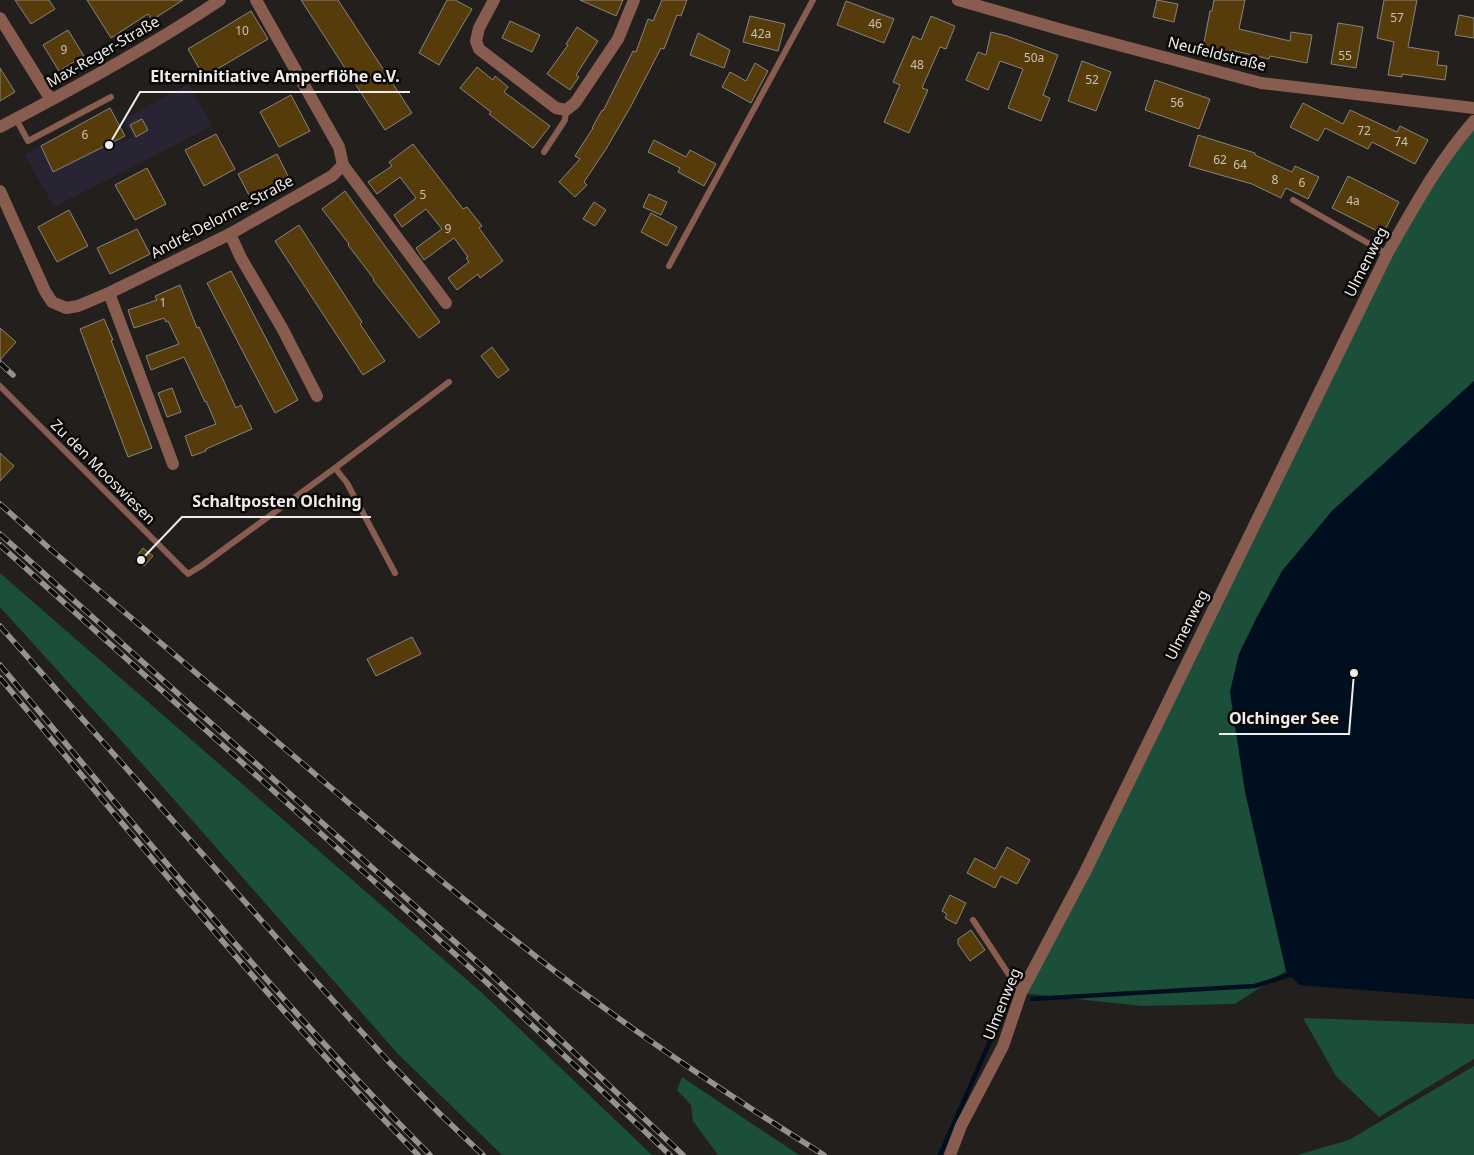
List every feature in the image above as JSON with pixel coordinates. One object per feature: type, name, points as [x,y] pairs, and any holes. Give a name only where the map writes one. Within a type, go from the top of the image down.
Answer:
[{"type":"street","name":"Max-Reger-Straße","points":[[0,127],[180,26],[220,0]]},
{"type":"street","points":[[256,0],[339,147],[343,165],[446,303]]},
{"type":"street","points":[[494,0],[479,28],[476,41],[479,49],[556,108],[566,110],[575,103],[618,39],[634,0]]},
{"type":"street","name":"Neufeldstraße","points":[[958,0],[1261,83],[1474,108]]},
{"type":"street","points":[[0,18],[51,100]]},
{"type":"street","name":"Ulmenweg","points":[[950,1155],[961,1126],[1003,1046],[1021,993],[1089,863],[1386,254],[1430,179],[1455,143],[1474,121]]},
{"type":"street","name":"André-Delorme-Straße","points":[[0,191],[45,291],[52,302],[66,308],[78,306],[110,292],[230,234],[332,176],[343,165]]},
{"type":"street","points":[[230,234],[241,258],[274,314],[317,396]]},
{"type":"street","points":[[110,292],[173,464]]},
{"type":"lane","points":[[669,266],[813,0]]},
{"type":"lane","points":[[16,119],[28,141],[111,97]]},
{"type":"lane","points":[[544,152],[565,120],[566,110]]},
{"type":"lane","points":[[1293,200],[1386,254]]},
{"type":"lane","name":"Zu den Mooswiesen","points":[[0,386],[188,574],[335,468],[449,382]]},
{"type":"lane","points":[[335,468],[348,483],[395,573]]},
{"type":"lane","points":[[973,920],[1021,993]]},
{"type":"shaded area","points":[[188,84],[212,126],[54,207],[25,155],[110,108],[125,136],[119,139],[121,143],[132,137],[123,120]]},
{"type":"green space","points":[[1474,121],[1474,381],[1331,512],[1257,617],[1239,654],[1230,692],[1245,791],[1286,971],[1235,1004],[1142,1006],[1021,993],[1387,254]]},
{"type":"green space","points":[[0,573],[482,993],[652,1155],[502,1155],[398,1054],[154,777],[0,607]]},
{"type":"green space","points":[[1303,1018],[1474,1024],[1474,1059],[1379,1117],[1336,1076]]},
{"type":"green space","points":[[1474,1066],[1474,1155],[1297,1155],[1349,1140]]},
{"type":"green space","points":[[682,1077],[799,1155],[718,1155],[693,1121],[691,1105],[677,1090]]},
{"type":"water","points":[[1474,381],[1474,999],[1299,985],[1286,971],[1245,791],[1230,692],[1239,654],[1282,571],[1331,512]]},
{"type":"building","points":[[15,0],[49,0],[55,9],[31,24]]},
{"type":"building","points":[[87,0],[183,0],[152,20],[148,14],[111,38]]},
{"type":"building","points":[[301,0],[338,0],[412,113],[385,130]]},
{"type":"building","points":[[447,0],[455,0],[472,9],[439,65],[419,53]]},
{"type":"building","points":[[580,0],[623,0],[616,16]]},
{"type":"building","points":[[662,0],[687,0],[681,16],[677,15],[664,49],[661,48],[631,106],[584,182],[587,185],[575,197],[559,182],[580,159],[575,156],[603,111],[633,51],[636,52],[648,19],[653,21]]},
{"type":"building","points":[[1157,0],[1178,4],[1174,22],[1153,17]]},
{"type":"building","points":[[1214,0],[1245,0],[1239,29],[1290,41],[1291,32],[1312,35],[1307,63],[1270,56],[1269,59],[1231,50],[1229,58],[1202,53]]},
{"type":"building","points":[[1384,0],[1417,0],[1408,47],[1439,52],[1437,65],[1447,66],[1445,80],[1402,74],[1402,77],[1388,75],[1394,42],[1377,38]]},
{"type":"building","points":[[846,1],[894,19],[884,43],[837,25]]},
{"type":"building","points":[[251,11],[268,39],[204,77],[188,49]]},
{"type":"building","points":[[1459,15],[1474,18],[1474,38],[1455,35]]},
{"type":"building","points":[[750,16],[785,24],[778,51],[743,42]]},
{"type":"building","points":[[931,16],[955,26],[946,49],[940,47],[922,88],[928,90],[909,133],[884,122],[900,85],[893,82],[913,36],[921,40]]},
{"type":"building","points":[[510,21],[540,35],[532,52],[502,38]]},
{"type":"building","points":[[1338,23],[1363,27],[1356,68],[1331,64]]},
{"type":"building","points":[[577,27],[598,41],[576,75],[579,77],[570,90],[547,74],[568,45],[566,44]]},
{"type":"building","points":[[68,30],[84,56],[59,71],[43,45]]},
{"type":"building","points":[[991,32],[1058,55],[1043,95],[1050,98],[1041,121],[1008,108],[1023,69],[1000,61],[988,90],[966,80],[978,52],[986,55]]},
{"type":"building","points":[[698,33],[730,50],[724,68],[690,55]]},
{"type":"building","points":[[1082,61],[1111,72],[1096,111],[1068,101]]},
{"type":"building","points":[[755,63],[768,71],[751,103],[722,87],[730,72],[746,81]]},
{"type":"building","points":[[477,67],[493,80],[495,76],[508,87],[504,92],[550,126],[533,148],[489,114],[491,112],[460,88]]},
{"type":"building","points":[[0,68],[15,92],[0,101]]},
{"type":"building","points":[[1155,80],[1210,99],[1199,129],[1145,110]]},
{"type":"building","points":[[291,95],[310,131],[279,147],[260,112]]},
{"type":"building","points":[[1303,103],[1343,124],[1350,110],[1397,132],[1400,126],[1428,140],[1415,164],[1372,142],[1368,149],[1325,128],[1318,141],[1290,127]]},
{"type":"building","points":[[110,108],[125,136],[53,172],[41,146]]},
{"type":"building","points":[[142,119],[148,130],[136,137],[130,125]]},
{"type":"building","points":[[216,134],[235,169],[204,186],[185,150]]},
{"type":"building","points":[[1198,135],[1255,153],[1255,155],[1292,172],[1295,166],[1319,177],[1308,199],[1286,188],[1281,198],[1252,184],[1189,166]]},
{"type":"building","points":[[654,140],[686,157],[690,150],[716,164],[704,186],[678,172],[680,168],[648,152]]},
{"type":"building","points":[[413,144],[463,209],[467,207],[482,226],[479,228],[503,261],[480,278],[478,274],[457,290],[448,278],[469,262],[466,258],[468,257],[454,238],[424,260],[416,248],[442,229],[426,209],[402,227],[394,215],[416,198],[400,177],[377,194],[368,182],[392,166],[389,162]]},
{"type":"building","points":[[277,154],[290,180],[251,199],[238,174]]},
{"type":"building","points":[[147,168],[166,204],[135,220],[115,185]]},
{"type":"building","points":[[1348,176],[1399,202],[1383,234],[1332,208]]},
{"type":"building","points":[[345,191],[440,322],[419,338],[373,280],[349,244],[322,209]]},
{"type":"building","points":[[649,194],[667,202],[661,215],[643,207]]},
{"type":"building","points":[[594,202],[606,210],[595,226],[583,219]]},
{"type":"building","points":[[69,210],[88,246],[57,262],[38,227]]},
{"type":"building","points":[[651,213],[677,227],[667,246],[641,232]]},
{"type":"building","points":[[299,225],[385,361],[363,375],[275,241]]},
{"type":"building","points":[[137,229],[150,254],[110,274],[97,248]]},
{"type":"building","points":[[231,271],[298,400],[275,413],[207,283]]},
{"type":"building","points":[[180,285],[197,328],[199,327],[236,408],[241,405],[252,429],[192,456],[185,436],[216,424],[206,401],[184,357],[151,370],[146,356],[179,344],[168,321],[166,322],[164,318],[134,328],[128,310],[157,300],[155,296]]},
{"type":"building","points":[[104,319],[152,448],[128,457],[80,329]]},
{"type":"building","points":[[0,328],[16,342],[0,360]]},
{"type":"building","points":[[492,347],[509,370],[498,378],[481,356]]},
{"type":"building","points":[[172,388],[181,412],[167,417],[158,393]]},
{"type":"building","points":[[0,453],[14,466],[0,481]]},
{"type":"building","points":[[143,548],[153,556],[144,566],[135,559]]},
{"type":"building","points":[[412,637],[421,654],[376,676],[367,659]]},
{"type":"building","points":[[1007,847],[1030,860],[1017,884],[1001,876],[995,888],[967,873],[975,858],[995,869]]},
{"type":"building","points":[[950,895],[966,903],[956,924],[945,918],[947,914],[942,911]]},
{"type":"building","points":[[971,930],[985,950],[970,961],[958,944],[958,939]]},
{"type":"waterway","points":[[1032,999],[1255,986],[1289,975]]},
{"type":"waterway","points":[[940,1155],[1009,998]]},
{"type":"railway","points":[[0,363],[13,375]]},
{"type":"railway","points":[[0,504],[361,814],[512,938],[646,1038],[824,1155]]},
{"type":"railway","points":[[0,534],[492,975],[683,1155]]},
{"type":"railway","points":[[0,545],[486,982],[670,1155]]},
{"type":"railway","points":[[0,626],[389,1062],[483,1155]]},
{"type":"railway","points":[[0,665],[264,976],[373,1097],[430,1155]]},
{"type":"railway","points":[[0,678],[257,980],[363,1098],[418,1155]]},
{"type":"place","name":"Elterninitiative Amperflöhe e.V.","points":[[109,145]]},
{"type":"place","name":"Schaltposten Olching","points":[[141,560]]},
{"type":"place","name":"Olchinger See","points":[[1354,673]]}]
